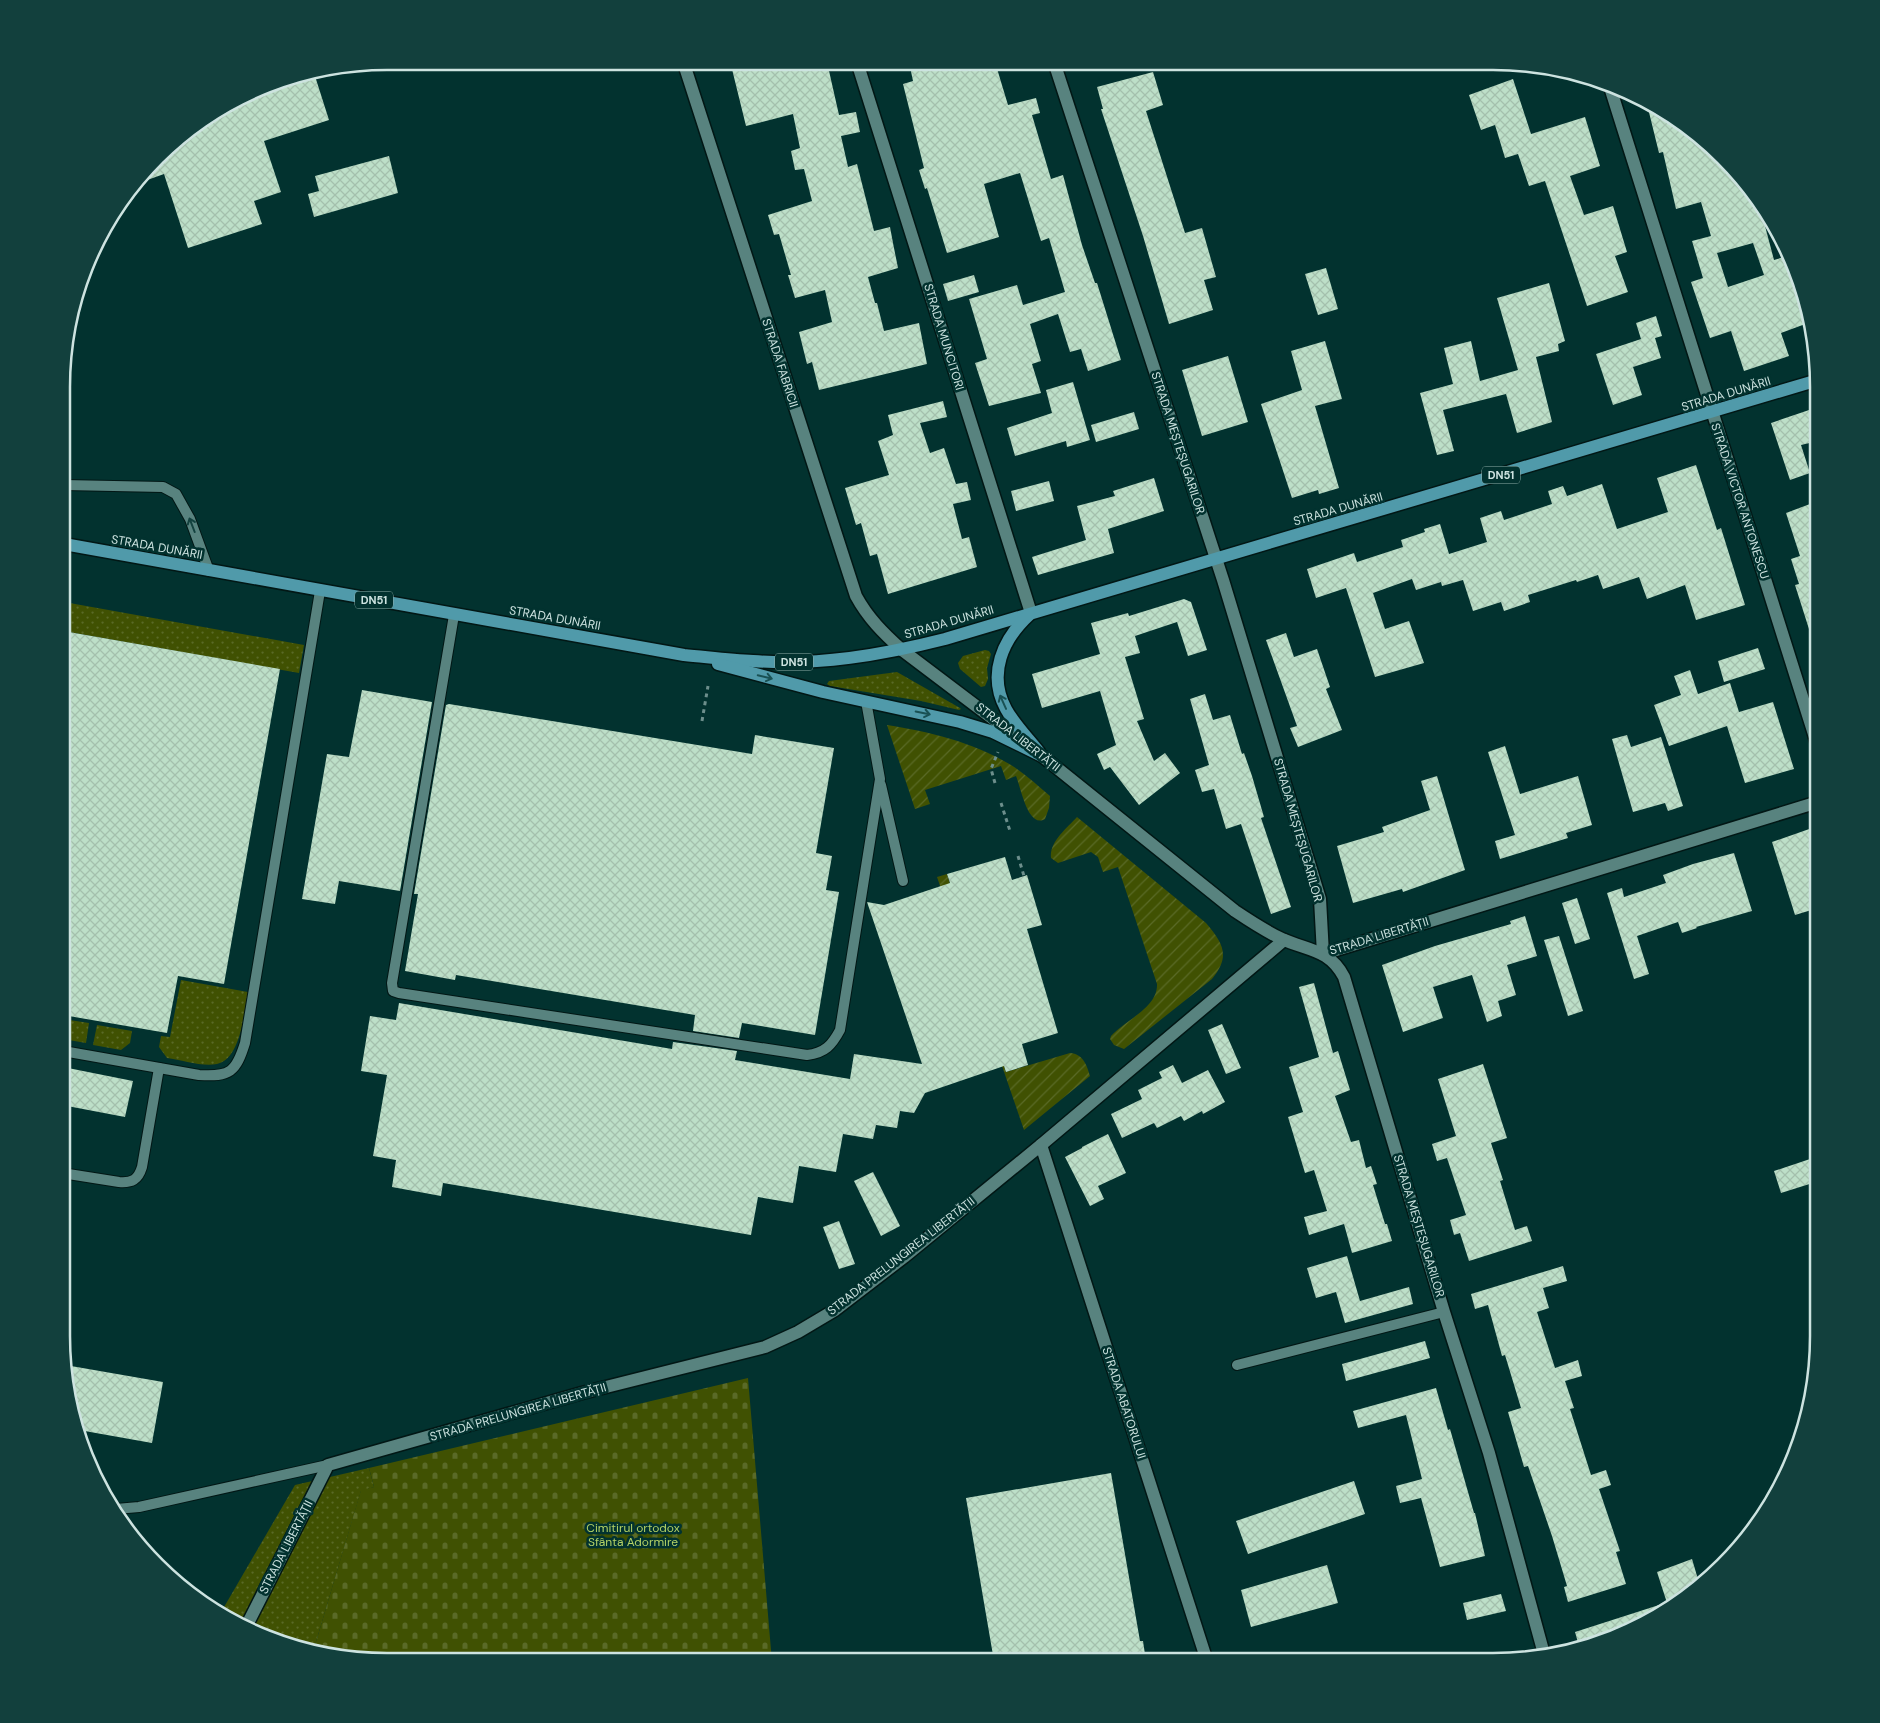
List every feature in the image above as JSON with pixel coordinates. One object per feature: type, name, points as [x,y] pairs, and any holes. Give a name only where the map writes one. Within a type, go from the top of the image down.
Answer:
[{"type":"main road","name":"STRADA DUNĂRII","points":[[70,545],[454,615],[684,654],[754,661],[795,662],[834,660],[902,650],[1712,413],[1810,383]]},
{"type":"main road","points":[[1031,613],[1012,632],[1005,644],[1000,658],[997,682],[1006,710],[1042,756]]},
{"type":"main road","points":[[684,654],[823,692],[977,726],[1042,756]]},
{"type":"street","name":"STRADA FABRICII","points":[[685,70],[856,596],[866,614],[876,626],[902,650]]},
{"type":"street","name":"STRADA MUNCITORI","points":[[860,70],[1031,613]]},
{"type":"street","name":"STRADA MEȘTEȘUGARILOR","points":[[1057,70],[1216,559],[1320,898],[1323,954],[1334,962],[1344,977],[1444,1312],[1489,1453],[1543,1649]]},
{"type":"street","name":"STRADA VICTOR ANTONESCU","points":[[1611,92],[1810,722]]},
{"type":"street","name":"STRADA LIBERTĂȚII","points":[[902,650],[1042,756],[1222,901],[1263,929],[1284,940],[1311,948],[1323,954],[1810,804]]},
{"type":"street","name":"STRADA PRELUNGIREA LIBERTĂȚII","points":[[328,1465],[582,1393],[765,1346],[798,1332],[835,1310],[1041,1145],[1284,940]]},
{"type":"street","name":"STRADA ABATORULUI","points":[[1041,1145],[1204,1653]]},
{"type":"street","name":"STRADA LIBERTĂȚII","points":[[249,1621],[328,1465]]},
{"type":"lane","points":[[70,485],[163,487],[176,494],[190,519],[208,571]]},
{"type":"lane","points":[[70,1052],[199,1075],[219,1076],[232,1071],[240,1058],[245,1042],[320,591]]},
{"type":"lane","points":[[454,615],[392,983],[393,991],[807,1055],[822,1052],[834,1041],[840,1030],[880,779]]},
{"type":"lane","points":[[866,701],[880,779],[903,881]]},
{"type":"lane","points":[[70,1174],[119,1182],[135,1180],[139,1176],[159,1068]]},
{"type":"lane","points":[[1237,1365],[1444,1312]]},
{"type":"lane","points":[[121,1509],[139,1507],[328,1465]]},
{"type":"path","points":[[702,721],[708,686]]},
{"type":"path","points":[[995,783],[991,769],[998,752]]},
{"type":"path","points":[[1002,803],[1010,831]]},
{"type":"path","points":[[1018,856],[1024,876]]},
{"type":"green space","points":[[70,603],[304,645],[299,673],[70,632]]},
{"type":"green space","points":[[985,650],[991,654],[987,668],[988,679],[985,686],[981,687],[960,669],[958,663],[963,656]]},
{"type":"green space","points":[[897,672],[961,709],[827,684],[829,681]]},
{"type":"green space","points":[[887,725],[951,739],[982,750],[1011,765],[1050,796],[1049,808],[1045,819],[1039,821],[1034,818],[1026,806],[1016,776],[1006,780],[1001,766],[925,790],[930,804],[915,809]]},
{"type":"green space","points":[[1077,817],[1206,923],[1217,937],[1222,950],[1221,963],[1212,979],[1124,1049],[1114,1045],[1110,1039],[1111,1036],[1147,1007],[1156,992],[1157,984],[1118,867],[1103,872],[1098,857],[1091,852],[1058,863],[1051,858],[1051,852],[1056,841]]},
{"type":"green space","points":[[947,874],[1006,1072],[1070,1053],[1081,1058],[1089,1072],[1090,1076],[1024,1130],[937,877]]},
{"type":"green space","points":[[181,980],[248,992],[243,1022],[236,1044],[225,1060],[217,1064],[205,1065],[167,1058],[159,1047],[161,1036],[170,1037]]},
{"type":"green space","points":[[70,1020],[89,1023],[86,1043],[70,1040]]},
{"type":"green space","points":[[97,1025],[132,1031],[130,1043],[121,1050],[93,1045]]},
{"type":"green space","name":"Cimitirul ortodox Sfânta Adormire","points":[[748,1378],[771,1653],[387,1653],[345,1650],[315,1645],[361,1490],[374,1487],[369,1468]]},
{"type":"green space","points":[[369,1468],[374,1487],[361,1491],[315,1645],[265,1629],[223,1608],[295,1485]]},
{"type":"building","points":[[732,70],[829,70],[839,115],[856,112],[860,132],[841,136],[848,167],[857,164],[874,231],[890,227],[898,268],[868,277],[884,331],[919,323],[927,364],[819,390],[812,362],[807,364],[799,332],[832,322],[825,290],[795,298],[788,275],[791,275],[779,234],[774,235],[768,215],[812,201],[804,169],[795,170],[791,151],[800,148],[793,114],[746,126]]},
{"type":"building","points":[[911,70],[997,70],[1008,105],[1036,98],[1040,113],[1032,115],[1051,179],[1063,175],[1082,245],[1095,283],[1097,283],[1121,360],[1088,371],[1081,349],[1070,352],[1058,314],[1030,324],[1041,361],[1032,364],[1041,393],[989,406],[975,363],[987,359],[969,299],[1017,285],[1023,305],[1065,292],[1049,238],[1041,241],[1020,173],[984,184],[999,237],[947,253],[927,188],[925,189],[919,170],[924,168],[903,84],[913,81]]},
{"type":"building","points":[[1153,72],[1163,105],[1146,111],[1185,233],[1202,228],[1216,277],[1204,280],[1213,310],[1169,324],[1143,236],[1101,109],[1103,109],[1097,87]]},
{"type":"building","points":[[316,78],[329,120],[264,141],[281,192],[254,201],[262,224],[188,248],[164,174],[147,180],[194,135],[228,112],[265,94]]},
{"type":"building","points":[[1513,79],[1531,134],[1585,117],[1600,166],[1570,176],[1584,215],[1613,206],[1627,252],[1615,256],[1628,292],[1587,306],[1545,181],[1529,186],[1518,154],[1505,158],[1495,125],[1481,130],[1469,95]]},
{"type":"building","points":[[1649,110],[1686,135],[1717,163],[1745,194],[1764,222],[1774,260],[1782,257],[1786,265],[1804,325],[1781,333],[1789,356],[1744,371],[1731,331],[1710,338],[1691,282],[1703,278],[1692,241],[1711,236],[1701,202],[1676,209],[1663,152],[1659,153]],"holes":[[[1753,243],[1764,275],[1728,287],[1717,253]]]},
{"type":"building","points":[[389,156],[398,193],[314,217],[308,194],[319,191],[315,176]]},
{"type":"building","points":[[1326,268],[1338,309],[1318,315],[1305,274]]},
{"type":"building","points":[[974,275],[979,292],[948,301],[943,284]]},
{"type":"building","points":[[1549,283],[1565,341],[1558,344],[1559,351],[1536,357],[1552,422],[1517,433],[1506,394],[1443,410],[1454,451],[1437,455],[1420,393],[1453,384],[1444,348],[1471,341],[1480,381],[1518,370],[1497,298]]},
{"type":"building","points":[[1656,316],[1662,336],[1655,338],[1661,358],[1633,367],[1642,395],[1613,405],[1596,354],[1641,339],[1636,323]]},
{"type":"building","points":[[1325,341],[1342,399],[1315,406],[1339,488],[1319,494],[1318,490],[1292,498],[1261,404],[1302,390],[1291,351]]},
{"type":"building","points":[[1228,356],[1248,422],[1202,436],[1182,370]]},
{"type":"building","points":[[1073,382],[1090,440],[1067,447],[1066,441],[1015,456],[1007,428],[1052,413],[1046,390]]},
{"type":"building","points":[[943,401],[947,417],[920,423],[930,453],[944,448],[956,484],[967,482],[971,500],[953,504],[962,539],[969,537],[977,567],[888,594],[877,554],[870,556],[861,523],[856,525],[845,488],[889,475],[878,441],[893,435],[888,415]]},
{"type":"building","points":[[1810,410],[1810,443],[1801,445],[1810,473],[1790,480],[1771,423]]},
{"type":"building","points":[[1134,412],[1139,429],[1096,442],[1091,425]]},
{"type":"building","points":[[1696,465],[1717,530],[1721,528],[1745,605],[1696,620],[1685,585],[1647,599],[1639,577],[1603,589],[1598,575],[1577,582],[1576,580],[1528,595],[1530,602],[1504,611],[1501,602],[1473,611],[1463,580],[1442,586],[1441,582],[1416,590],[1412,579],[1373,593],[1385,629],[1409,621],[1424,663],[1375,677],[1346,588],[1316,598],[1307,569],[1354,553],[1357,562],[1403,547],[1401,540],[1425,532],[1424,529],[1440,524],[1449,554],[1487,542],[1480,518],[1501,511],[1504,520],[1552,504],[1548,491],[1563,486],[1567,496],[1602,484],[1617,529],[1668,512],[1657,478]]},
{"type":"building","points":[[1154,478],[1164,511],[1108,529],[1114,553],[1038,575],[1032,557],[1086,540],[1077,506],[1115,496],[1113,491]]},
{"type":"building","points":[[1049,481],[1054,501],[1016,511],[1011,491]]},
{"type":"building","points":[[1810,504],[1810,632],[1795,585],[1799,584],[1791,559],[1800,556],[1786,513]]},
{"type":"building","points":[[1184,599],[1191,602],[1207,650],[1188,656],[1177,622],[1135,636],[1140,653],[1125,657],[1144,719],[1137,721],[1154,761],[1165,753],[1180,773],[1139,805],[1110,767],[1104,770],[1097,754],[1116,745],[1100,691],[1042,708],[1032,674],[1100,654],[1091,623],[1128,613],[1129,616]]},
{"type":"building","points":[[70,632],[280,669],[224,984],[178,976],[167,1033],[70,1016]]},
{"type":"building","points":[[1286,633],[1294,657],[1317,649],[1330,687],[1326,689],[1342,730],[1298,747],[1290,728],[1297,726],[1266,640]]},
{"type":"building","points":[[1758,648],[1765,669],[1724,682],[1718,661]]},
{"type":"building","points":[[1690,670],[1698,694],[1730,683],[1739,712],[1773,702],[1794,769],[1745,783],[1727,726],[1669,746],[1654,705],[1681,695],[1674,676]]},
{"type":"building","points":[[362,690],[432,702],[400,891],[339,881],[335,904],[302,899],[327,754],[349,757]]},
{"type":"building","points":[[1205,694],[1213,720],[1230,715],[1242,754],[1244,753],[1252,776],[1264,817],[1261,818],[1291,907],[1271,914],[1241,824],[1226,829],[1214,789],[1202,792],[1195,770],[1209,765],[1190,699]]},
{"type":"building","points":[[446,705],[752,754],[755,735],[834,748],[816,853],[832,856],[826,890],[839,892],[815,1035],[742,1023],[739,1038],[693,1031],[695,1015],[456,975],[455,980],[405,971],[418,894],[414,894]]},
{"type":"building","points":[[1627,735],[1631,747],[1661,737],[1683,806],[1668,811],[1665,803],[1633,812],[1612,739]]},
{"type":"building","points":[[1505,746],[1520,794],[1578,776],[1592,825],[1566,833],[1568,838],[1500,859],[1495,841],[1515,835],[1488,752]]},
{"type":"building","points":[[1437,776],[1465,870],[1403,892],[1402,889],[1353,903],[1337,846],[1384,832],[1382,827],[1430,810],[1421,781]]},
{"type":"building","points":[[1810,829],[1810,910],[1795,915],[1772,842]]},
{"type":"building","points":[[1734,853],[1752,911],[1696,927],[1682,933],[1678,922],[1637,936],[1649,974],[1634,979],[1607,893],[1622,888],[1624,897],[1666,883],[1663,875],[1693,864]]},
{"type":"building","points":[[1005,857],[1012,880],[1027,875],[1042,925],[1027,929],[1058,1033],[1022,1044],[1028,1065],[1006,1072],[1004,1066],[925,1093],[914,1113],[900,1111],[897,1128],[876,1125],[873,1139],[843,1134],[836,1172],[799,1166],[793,1203],[758,1197],[751,1235],[443,1183],[441,1196],[392,1187],[396,1160],[373,1156],[387,1075],[361,1071],[370,1016],[396,1020],[399,1003],[672,1049],[673,1042],[737,1051],[735,1060],[850,1079],[854,1054],[922,1064],[867,902],[884,905],[950,883],[947,874]]},
{"type":"building","points":[[1577,898],[1590,939],[1575,944],[1562,903]]},
{"type":"building","points":[[1525,916],[1537,956],[1507,965],[1516,995],[1498,1001],[1502,1016],[1487,1022],[1472,975],[1433,987],[1443,1018],[1403,1032],[1382,965],[1435,946],[1511,924],[1510,921]]},
{"type":"building","points":[[1559,936],[1583,1011],[1568,1016],[1544,940]]},
{"type":"building","points":[[1314,983],[1333,1053],[1338,1051],[1350,1090],[1335,1096],[1351,1142],[1359,1140],[1366,1168],[1371,1166],[1377,1184],[1373,1185],[1392,1241],[1352,1253],[1344,1224],[1309,1235],[1304,1217],[1327,1211],[1314,1170],[1305,1173],[1288,1117],[1303,1112],[1289,1067],[1319,1057],[1299,987]]},
{"type":"building","points":[[1222,1024],[1241,1068],[1226,1074],[1208,1030]]},
{"type":"building","points":[[1483,1064],[1507,1138],[1491,1143],[1503,1180],[1500,1181],[1515,1230],[1527,1226],[1532,1241],[1469,1261],[1460,1233],[1454,1235],[1450,1220],[1466,1215],[1447,1158],[1437,1161],[1432,1144],[1456,1136],[1438,1079]]},
{"type":"building","points":[[1173,1065],[1182,1083],[1208,1070],[1225,1102],[1203,1114],[1202,1111],[1184,1121],[1181,1116],[1157,1128],[1154,1123],[1122,1138],[1111,1114],[1142,1099],[1138,1090],[1162,1078],[1159,1072]]},
{"type":"building","points":[[70,1068],[133,1081],[125,1117],[70,1107]]},
{"type":"building","points":[[1108,1134],[1126,1173],[1098,1186],[1104,1199],[1090,1206],[1065,1157]]},
{"type":"building","points":[[1810,1159],[1810,1184],[1781,1193],[1774,1171]]},
{"type":"building","points":[[873,1172],[900,1226],[881,1236],[854,1181]]},
{"type":"building","points":[[839,1221],[855,1264],[839,1269],[823,1227]]},
{"type":"building","points":[[1347,1256],[1360,1301],[1409,1287],[1413,1304],[1345,1323],[1336,1292],[1316,1298],[1307,1268]]},
{"type":"building","points":[[1563,1266],[1567,1281],[1543,1288],[1549,1308],[1537,1312],[1555,1368],[1578,1360],[1582,1376],[1565,1381],[1574,1408],[1570,1409],[1591,1475],[1606,1470],[1611,1485],[1599,1489],[1620,1551],[1616,1552],[1626,1584],[1568,1602],[1564,1587],[1567,1586],[1552,1536],[1528,1466],[1524,1467],[1508,1412],[1521,1408],[1505,1355],[1502,1356],[1488,1305],[1475,1309],[1471,1294]]},
{"type":"building","points":[[1425,1341],[1430,1358],[1346,1381],[1342,1364]]},
{"type":"building","points":[[72,1366],[163,1382],[152,1443],[85,1431],[76,1398]]},
{"type":"building","points":[[1436,1388],[1475,1513],[1485,1556],[1440,1567],[1421,1498],[1400,1503],[1396,1486],[1422,1479],[1406,1415],[1358,1428],[1353,1411]]},
{"type":"building","points":[[1111,1473],[1140,1641],[1143,1641],[1145,1653],[993,1653],[966,1498]]},
{"type":"building","points":[[1354,1481],[1365,1514],[1248,1554],[1236,1521]]},
{"type":"building","points":[[1692,1559],[1698,1578],[1667,1602],[1657,1572]]},
{"type":"building","points":[[1327,1565],[1338,1603],[1251,1627],[1241,1590]]},
{"type":"building","points":[[1501,1594],[1506,1611],[1467,1620],[1463,1603]]},
{"type":"building","points":[[1659,1606],[1615,1629],[1595,1636],[1578,1641],[1575,1632]]}]
